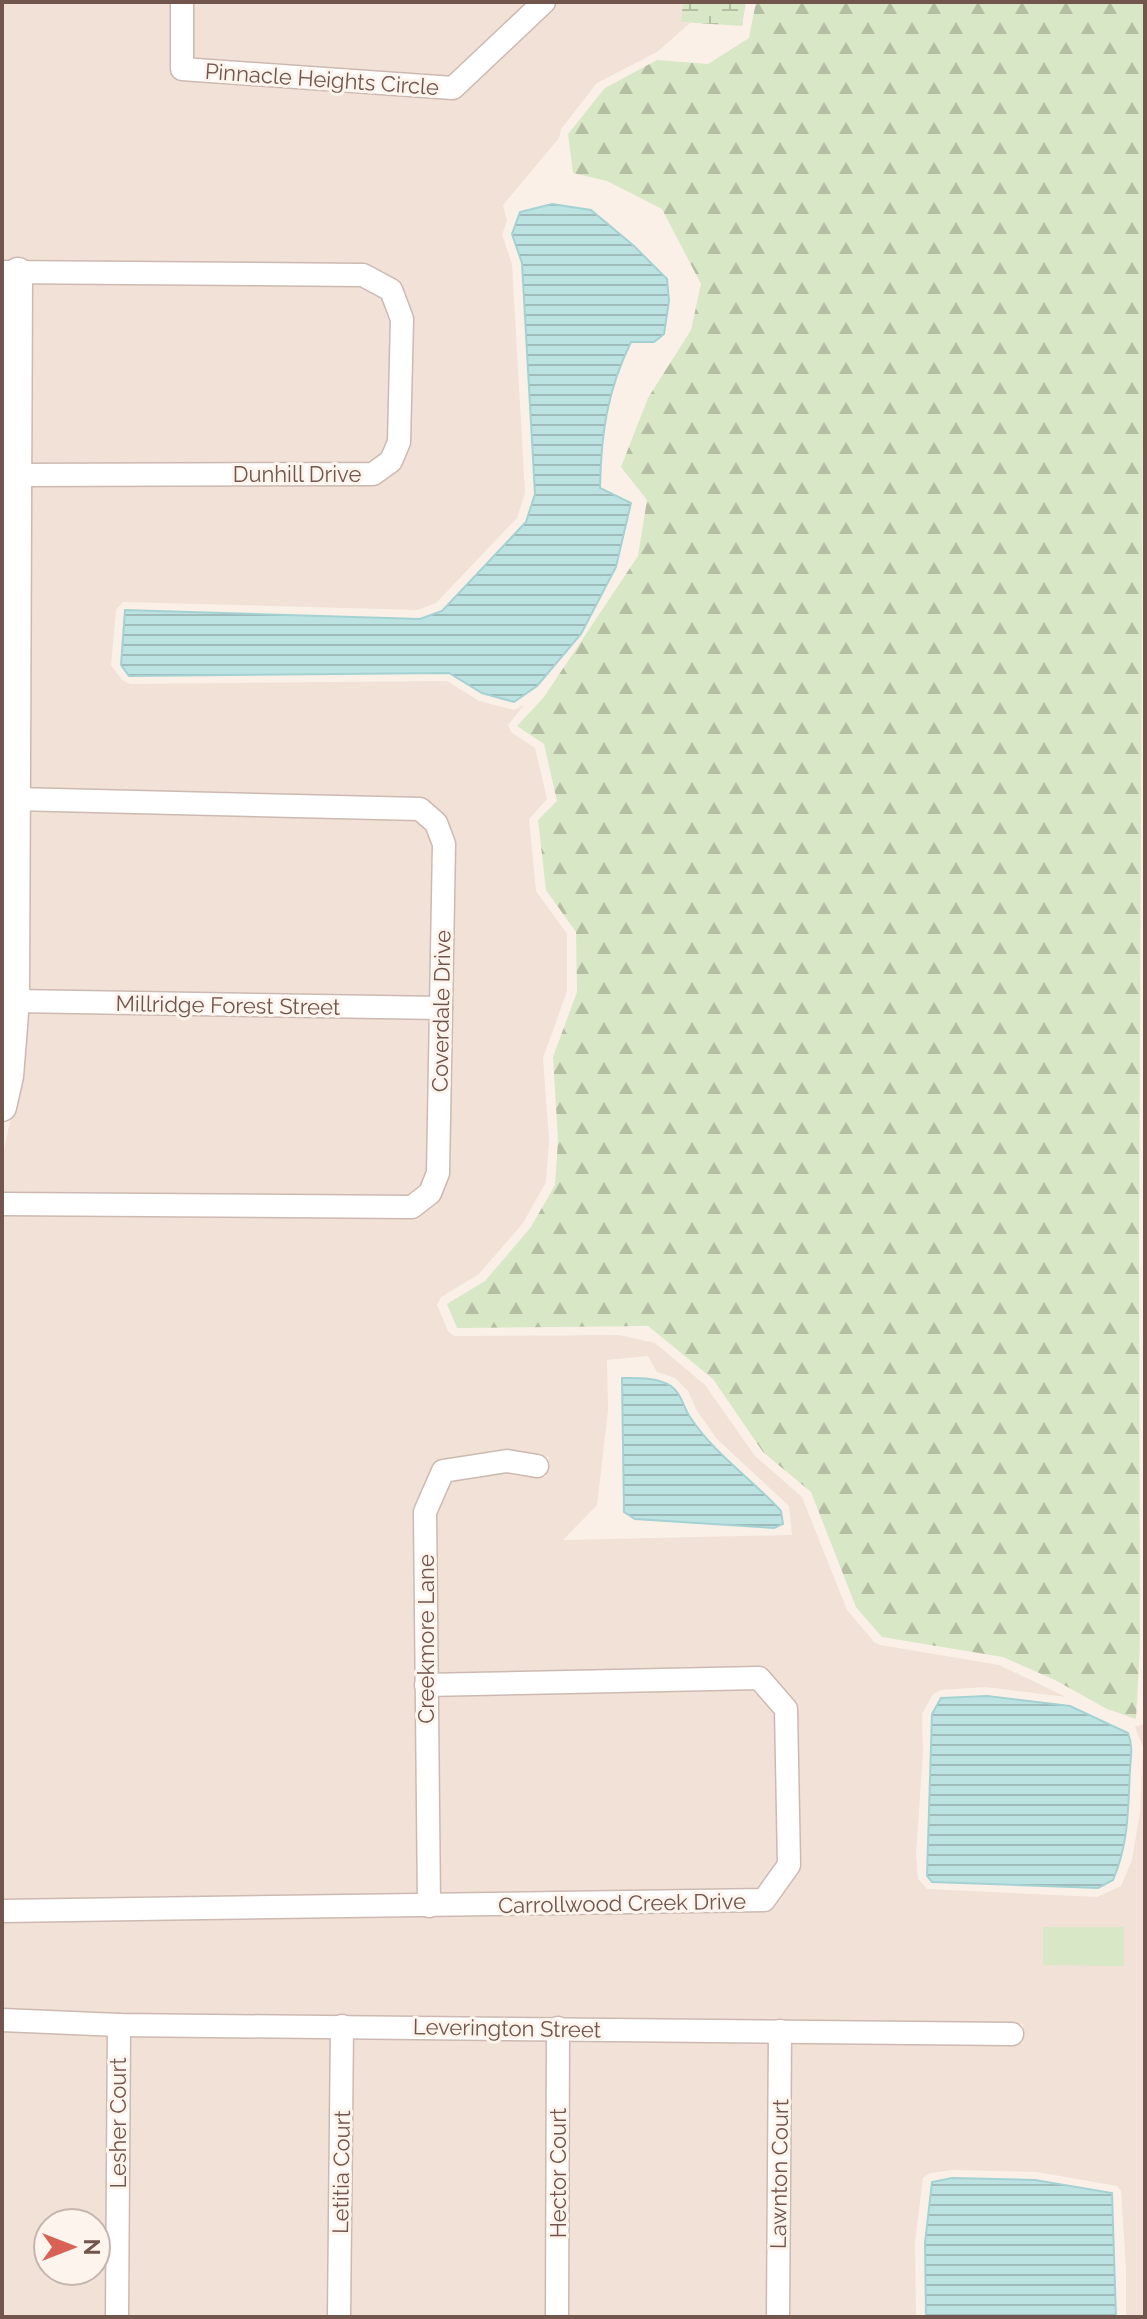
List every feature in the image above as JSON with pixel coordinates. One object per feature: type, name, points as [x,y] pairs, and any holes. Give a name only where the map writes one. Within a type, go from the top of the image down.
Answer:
[{"type":"street","name":"Pinnacle Heights Circle","points":[[182,2],[182,69],[453,88],[544,2]]},
{"type":"street","points":[[2,1107],[9,1076],[15,1001],[15,799],[8,682],[16,475],[10,272]]},
{"type":"street","name":"Dunhill Drive","points":[[10,272],[363,275],[391,290],[402,319],[399,442],[391,461],[373,474],[16,475]]},
{"type":"street","name":"Coverdale Drive","points":[[2,1204],[412,1207],[430,1193],[438,1173],[444,844],[436,823],[420,809],[15,799]]},
{"type":"street","name":"Millridge Forest Street","points":[[15,1001],[441,1008]]},
{"type":"street","name":"Creekmore Lane","points":[[429,1906],[425,1512],[443,1471],[507,1461],[537,1466]]},
{"type":"street","name":"Carrollwood Creek Drive","points":[[2,1911],[764,1900],[789,1865],[786,1709],[759,1678],[426,1685]]},
{"type":"street","name":"Leverington Street","points":[[2,2020],[119,2025],[1012,2034]]},
{"type":"street","name":"Lesher Court","points":[[117,2317],[119,2025]]},
{"type":"street","name":"Letitia Court","points":[[339,2317],[342,2026]]},
{"type":"street","name":"Hector Court","points":[[557,2317],[558,2028]]},
{"type":"street","name":"Lawnton Court","points":[[778,2317],[780,2031]]},
{"type":"shaded area","points":[[2,2],[683,2],[681,22],[690,23],[657,52],[597,83],[561,129],[559,138],[503,205],[507,221],[502,235],[512,264],[525,493],[517,518],[436,603],[418,610],[123,602],[116,610],[111,665],[122,680],[130,684],[447,681],[479,701],[514,710],[524,705],[508,725],[511,732],[535,748],[547,799],[529,819],[536,891],[567,934],[567,991],[543,1058],[549,1140],[546,1182],[523,1223],[479,1274],[441,1297],[437,1305],[448,1331],[454,1336],[619,1335],[655,1343],[705,1385],[755,1456],[802,1497],[847,1610],[874,1642],[999,1665],[1066,1697],[986,1687],[941,1690],[933,1694],[922,1714],[923,1752],[916,1855],[918,1879],[927,1889],[1097,1897],[1121,1886],[1132,1860],[1140,1812],[1143,1747],[1135,1727],[1145,1720],[1145,2317],[1126,2317],[1121,2191],[1117,2186],[1037,2172],[952,2170],[930,2173],[923,2178],[915,2242],[916,2317],[789,2317],[792,2041],[1023,2043],[1023,2024],[119,2015],[2,2010],[2,1921],[773,1906],[801,1865],[797,1709],[768,1672],[437,1675],[436,1514],[451,1479],[507,1471],[546,1477],[549,1457],[505,1451],[441,1461],[432,1467],[414,1512],[418,1896],[2,1901],[2,1214],[412,1217],[449,1174],[455,844],[447,819],[428,802],[26,789],[27,485],[401,464],[410,442],[413,319],[401,287],[2,262]],"holes":[[[648,1356],[657,1372],[675,1378],[688,1391],[697,1411],[717,1439],[789,1506],[792,1535],[563,1540],[597,1505],[608,1410],[607,1360]]]},
{"type":"shaded area","points":[[30,282],[360,285],[381,296],[390,320],[388,440],[381,455],[369,464],[27,465]]},
{"type":"shaded area","points":[[26,809],[415,819],[426,828],[433,845],[430,998],[26,992]]},
{"type":"shaded area","points":[[25,1012],[429,1018],[426,1171],[420,1187],[408,1197],[2,1194],[2,1160],[19,1078]]},
{"type":"shaded area","points":[[754,1688],[775,1712],[778,1863],[758,1890],[440,1895],[437,1695]]},
{"type":"shaded area","points":[[2,2030],[108,2034],[106,2207],[32,2207],[32,2287],[105,2287],[105,2317],[2,2317]]},
{"type":"shaded area","points":[[130,2035],[331,2036],[328,2317],[128,2317]]},
{"type":"shaded area","points":[[353,2036],[547,2038],[545,2317],[350,2317]]},
{"type":"shaded area","points":[[570,2038],[769,2041],[767,2317],[568,2317]]},
{"type":"green space","points":[[683,2],[746,2],[742,26],[681,22]]},
{"type":"green space","points":[[756,2],[1145,2],[1140,1643],[1136,1719],[1107,1709],[1055,1680],[1003,1657],[882,1637],[856,1607],[811,1492],[763,1452],[713,1379],[648,1326],[457,1328],[447,1304],[485,1281],[531,1227],[555,1185],[558,1140],[553,1057],[577,992],[576,932],[546,890],[538,820],[557,801],[544,744],[517,726],[544,697],[638,556],[647,500],[621,467],[648,398],[691,330],[701,284],[662,209],[607,181],[573,173],[568,134],[605,88],[657,60],[708,64],[749,38]]},
{"type":"green space","points":[[1043,1927],[1124,1927],[1124,1966],[1043,1965]]},
{"type":"water","points":[[552,204],[591,210],[667,279],[669,301],[664,334],[654,342],[631,342],[616,378],[607,413],[600,488],[631,503],[616,567],[581,634],[537,686],[514,702],[482,693],[449,673],[129,676],[121,665],[125,610],[420,619],[442,611],[526,522],[535,494],[522,263],[512,234],[520,212]]},
{"type":"water","points":[[622,1378],[654,1380],[675,1389],[690,1417],[710,1443],[781,1511],[783,1524],[774,1528],[635,1519],[624,1512]]},
{"type":"water","points":[[987,1696],[1070,1706],[1128,1733],[1131,1751],[1127,1825],[1113,1880],[1098,1888],[932,1882],[927,1876],[932,1714],[941,1698]]},
{"type":"water","points":[[952,2178],[1035,2180],[1112,2193],[1116,2317],[926,2317],[925,2243],[932,2182]]}]
